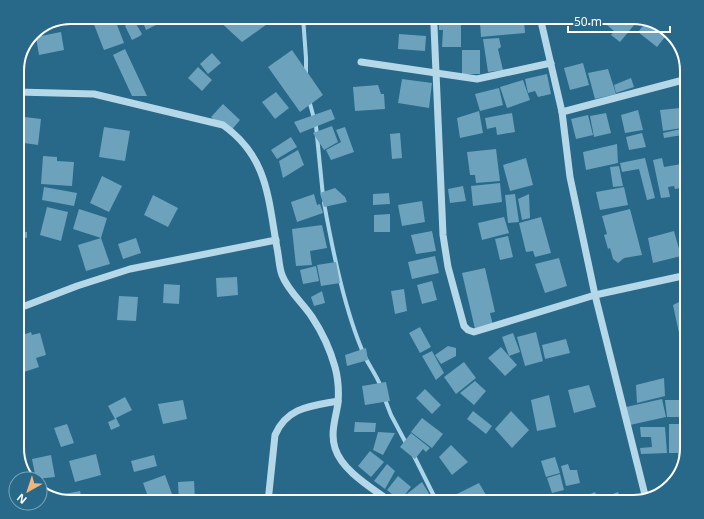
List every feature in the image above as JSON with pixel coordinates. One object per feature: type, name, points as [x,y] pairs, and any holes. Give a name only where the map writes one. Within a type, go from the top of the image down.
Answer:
[{"type":"street","points":[[542,24],[562,112],[570,177],[595,295],[645,493]]},
{"type":"street","points":[[434,26],[443,235],[448,267],[464,326],[468,330],[474,332],[595,295],[680,277]]},
{"type":"street","points":[[361,62],[477,79],[551,63]]},
{"type":"street","points":[[562,112],[680,81]]},
{"type":"street","points":[[24,92],[94,94],[223,125],[247,146],[258,162],[264,178],[282,277],[312,318],[329,349],[338,384],[338,401],[333,431],[334,448],[341,460],[352,471],[382,495]]},
{"type":"street","points":[[24,305],[130,269],[276,240]]},
{"type":"street","points":[[269,495],[275,436],[279,425],[290,415],[304,408],[338,401]]},
{"type":"building","points":[[94,24],[117,24],[124,43],[104,50]]},
{"type":"building","points":[[128,24],[136,24],[142,34],[132,40],[125,26]]},
{"type":"building","points":[[144,24],[158,24],[146,30]]},
{"type":"building","points":[[222,24],[267,24],[242,42]]},
{"type":"building","points":[[439,24],[461,24],[461,47],[442,47],[443,30],[439,30]]},
{"type":"building","points":[[480,24],[524,24],[525,33],[481,37]]},
{"type":"building","points":[[635,24],[620,42],[611,35],[614,31],[607,25]]},
{"type":"building","points":[[644,25],[654,29],[665,37],[657,47],[638,32]]},
{"type":"building","points":[[61,32],[64,50],[39,55],[36,40],[40,36]]},
{"type":"building","points":[[399,34],[426,36],[425,51],[398,49]]},
{"type":"building","points":[[499,38],[501,47],[498,49],[503,70],[488,72],[483,39]]},
{"type":"building","points":[[125,49],[147,96],[132,96],[113,55]]},
{"type":"building","points":[[292,50],[323,95],[300,112],[268,67]]},
{"type":"building","points":[[462,50],[480,50],[480,74],[462,74]]},
{"type":"building","points":[[212,53],[221,63],[208,74],[200,64]]},
{"type":"building","points":[[583,63],[589,85],[570,90],[564,68]]},
{"type":"building","points":[[198,67],[212,80],[202,91],[188,78]]},
{"type":"building","points":[[608,69],[616,94],[595,99],[588,73]]},
{"type":"building","points":[[547,74],[551,94],[538,97],[535,91],[528,93],[525,79]]},
{"type":"building","points":[[631,78],[634,87],[616,93],[614,85]]},
{"type":"building","points":[[402,79],[432,83],[429,108],[398,103]]},
{"type":"building","points":[[523,80],[530,100],[507,108],[500,87]]},
{"type":"building","points":[[378,85],[381,94],[384,94],[385,109],[355,111],[353,87]]},
{"type":"building","points":[[499,88],[503,105],[480,111],[475,94]]},
{"type":"building","points":[[276,92],[289,108],[275,119],[262,102]]},
{"type":"building","points":[[223,104],[240,120],[229,133],[211,117]]},
{"type":"building","points":[[680,108],[680,128],[663,131],[660,110]]},
{"type":"building","points":[[331,109],[335,119],[300,133],[294,122]]},
{"type":"building","points":[[638,110],[643,130],[625,133],[621,115]]},
{"type":"building","points":[[479,111],[483,133],[460,138],[457,118]]},
{"type":"building","points":[[512,113],[515,132],[497,135],[496,127],[487,129],[485,118]]},
{"type":"building","points":[[606,113],[611,133],[594,137],[590,116]]},
{"type":"building","points":[[588,115],[593,135],[576,139],[571,119]]},
{"type":"building","points":[[24,117],[41,119],[38,145],[24,143]]},
{"type":"building","points":[[332,126],[338,142],[324,150],[313,133]]},
{"type":"building","points":[[104,127],[130,131],[125,161],[99,157]]},
{"type":"building","points":[[345,127],[354,152],[331,160],[326,150],[341,142],[336,130]]},
{"type":"building","points":[[680,129],[680,135],[664,138],[663,133]]},
{"type":"building","points":[[400,133],[402,158],[392,159],[390,134]]},
{"type":"building","points":[[642,133],[646,147],[629,150],[626,137]]},
{"type":"building","points":[[291,137],[297,147],[277,159],[271,150]]},
{"type":"building","points":[[617,144],[618,163],[586,170],[583,152]]},
{"type":"building","points":[[496,149],[500,181],[476,183],[475,175],[470,175],[467,152]]},
{"type":"building","points":[[298,150],[304,165],[283,178],[279,161]]},
{"type":"building","points":[[43,156],[57,157],[57,161],[74,162],[72,186],[41,184]]},
{"type":"building","points":[[526,158],[533,185],[510,191],[503,165]]},
{"type":"building","points":[[645,158],[655,198],[647,200],[639,169],[622,172],[620,163]]},
{"type":"building","points":[[662,158],[664,167],[680,164],[680,188],[675,189],[674,186],[668,187],[670,197],[661,198],[653,160]]},
{"type":"building","points":[[619,166],[623,186],[613,187],[610,167]]},
{"type":"building","points":[[102,176],[122,186],[109,212],[90,203]]},
{"type":"building","points":[[500,183],[502,202],[473,206],[471,186]]},
{"type":"building","points":[[463,186],[466,201],[450,203],[448,189]]},
{"type":"building","points":[[44,187],[77,193],[74,206],[42,200]]},
{"type":"building","points":[[624,187],[628,205],[600,210],[596,192]]},
{"type":"building","points":[[335,188],[345,197],[347,202],[324,207],[320,193]]},
{"type":"building","points":[[389,193],[390,204],[373,205],[373,194]]},
{"type":"building","points":[[314,194],[317,205],[320,204],[323,213],[297,222],[291,202]]},
{"type":"building","points":[[515,194],[519,222],[508,223],[505,195]]},
{"type":"building","points":[[529,194],[530,218],[522,220],[518,199]]},
{"type":"building","points":[[153,195],[178,208],[168,227],[144,215]]},
{"type":"building","points":[[422,201],[425,222],[402,226],[398,205]]},
{"type":"building","points":[[47,207],[68,212],[61,241],[40,235]]},
{"type":"building","points":[[79,209],[107,218],[101,238],[73,229]]},
{"type":"building","points":[[630,209],[642,255],[624,258],[618,263],[613,259],[610,248],[608,249],[604,235],[607,234],[602,216]]},
{"type":"building","points":[[390,214],[390,232],[374,232],[374,215]]},
{"type":"building","points":[[504,217],[509,233],[482,240],[478,223]]},
{"type":"building","points":[[541,217],[551,253],[535,257],[533,251],[526,252],[519,223]]},
{"type":"building","points":[[322,225],[327,248],[310,251],[312,265],[296,266],[292,229]]},
{"type":"building","points":[[432,231],[436,251],[416,254],[411,235]]},
{"type":"building","points":[[674,231],[680,256],[653,263],[648,238]]},
{"type":"building","points":[[24,232],[27,232],[27,238],[24,238]]},
{"type":"building","points":[[508,236],[513,257],[500,260],[495,239]]},
{"type":"building","points":[[101,238],[110,264],[86,271],[78,245]]},
{"type":"building","points":[[136,238],[141,253],[123,259],[118,244]]},
{"type":"building","points":[[435,256],[439,273],[412,279],[408,262]]},
{"type":"building","points":[[559,258],[567,286],[545,293],[535,264]]},
{"type":"building","points":[[336,262],[340,283],[321,286],[317,265]]},
{"type":"building","points":[[316,266],[319,281],[303,284],[300,270]]},
{"type":"building","points":[[485,268],[495,312],[490,313],[493,325],[475,329],[462,273]]},
{"type":"building","points":[[237,277],[238,295],[217,297],[216,278]]},
{"type":"building","points":[[432,281],[437,300],[422,304],[417,285]]},
{"type":"building","points":[[164,284],[180,285],[179,304],[163,303]]},
{"type":"building","points":[[404,289],[407,311],[395,314],[391,291]]},
{"type":"building","points":[[322,291],[325,303],[314,306],[311,297]]},
{"type":"building","points":[[119,296],[138,297],[136,321],[117,320]]},
{"type":"building","points":[[680,302],[680,333],[679,333],[673,305]]},
{"type":"building","points":[[420,327],[431,347],[420,353],[409,333]]},
{"type":"building","points":[[31,332],[32,335],[40,333],[46,355],[36,358],[39,367],[24,372],[24,334]]},
{"type":"building","points":[[536,332],[543,361],[525,366],[517,337]]},
{"type":"building","points":[[513,333],[520,352],[509,356],[502,337]]},
{"type":"building","points":[[566,339],[570,353],[545,359],[542,345]]},
{"type":"building","points":[[448,346],[456,348],[456,356],[441,364],[435,355]]},
{"type":"building","points":[[501,347],[517,365],[505,376],[488,358]]},
{"type":"building","points":[[366,348],[368,360],[347,366],[345,355]]},
{"type":"building","points":[[432,351],[444,373],[436,380],[422,356]]},
{"type":"building","points":[[464,362],[476,378],[456,394],[444,377]]},
{"type":"building","points":[[664,378],[665,396],[637,403],[636,385]]},
{"type":"building","points":[[475,381],[486,391],[474,405],[460,393]]},
{"type":"building","points":[[386,382],[390,401],[365,405],[362,386]]},
{"type":"building","points":[[589,385],[596,407],[574,413],[568,390]]},
{"type":"building","points":[[425,389],[441,405],[432,414],[416,398]]},
{"type":"building","points":[[549,395],[556,427],[537,431],[531,400]]},
{"type":"building","points":[[125,397],[132,410],[116,418],[120,426],[111,430],[108,422],[115,419],[108,406]]},
{"type":"building","points":[[662,399],[666,417],[630,425],[626,407]]},
{"type":"building","points":[[183,400],[187,419],[163,424],[158,404]]},
{"type":"building","points":[[665,400],[680,400],[680,417],[667,417]]},
{"type":"building","points":[[473,411],[492,426],[486,434],[467,419]]},
{"type":"building","points":[[511,411],[529,430],[512,448],[495,429]]},
{"type":"building","points":[[422,418],[443,434],[432,448],[411,432]]},
{"type":"building","points":[[355,422],[376,423],[375,432],[354,432]]},
{"type":"building","points":[[67,424],[74,443],[61,447],[54,428]]},
{"type":"building","points":[[669,424],[680,424],[680,456],[678,456],[678,453],[669,453]]},
{"type":"building","points":[[640,427],[665,427],[667,453],[641,454],[640,448],[652,447],[651,437],[641,437]]},
{"type":"building","points":[[378,432],[395,433],[383,455],[373,450]]},
{"type":"building","points":[[411,433],[430,448],[426,452],[423,449],[415,459],[400,447]]},
{"type":"building","points":[[451,445],[468,462],[452,475],[439,457]]},
{"type":"building","points":[[370,451],[384,462],[371,477],[358,466]]},
{"type":"building","points":[[96,454],[101,475],[75,482],[69,461]]},
{"type":"building","points":[[51,455],[55,477],[48,478],[48,471],[34,471],[32,459]]},
{"type":"building","points":[[154,455],[157,466],[134,472],[131,461]]},
{"type":"building","points":[[555,457],[560,473],[546,477],[541,461]]},
{"type":"building","points":[[387,464],[395,471],[385,489],[374,481]]},
{"type":"building","points":[[568,464],[570,470],[577,470],[580,483],[566,486],[561,466]]},
{"type":"building","points":[[560,474],[564,490],[552,493],[547,478]]},
{"type":"building","points":[[165,475],[172,494],[147,495],[143,483]]},
{"type":"building","points":[[398,476],[411,487],[405,495],[393,495],[387,490]]},
{"type":"building","points":[[194,481],[195,495],[179,495],[178,482]]},
{"type":"building","points":[[422,482],[430,495],[406,495]]},
{"type":"building","points":[[479,483],[486,495],[458,495]]},
{"type":"building","points":[[80,491],[81,495],[71,495],[64,494]]},
{"type":"building","points":[[595,492],[596,495],[588,495]]},
{"type":"building","points":[[618,492],[619,495],[610,495]]},
{"type":"waterway","points":[[304,24],[306,74]]},
{"type":"waterway","points":[[309,100],[316,126],[323,196]]},
{"type":"waterway","points":[[324,203],[336,261],[351,321],[365,357],[381,387]]},
{"type":"waterway","points":[[384,397],[391,415],[407,445]]},
{"type":"waterway","points":[[413,454],[434,495]]}]
